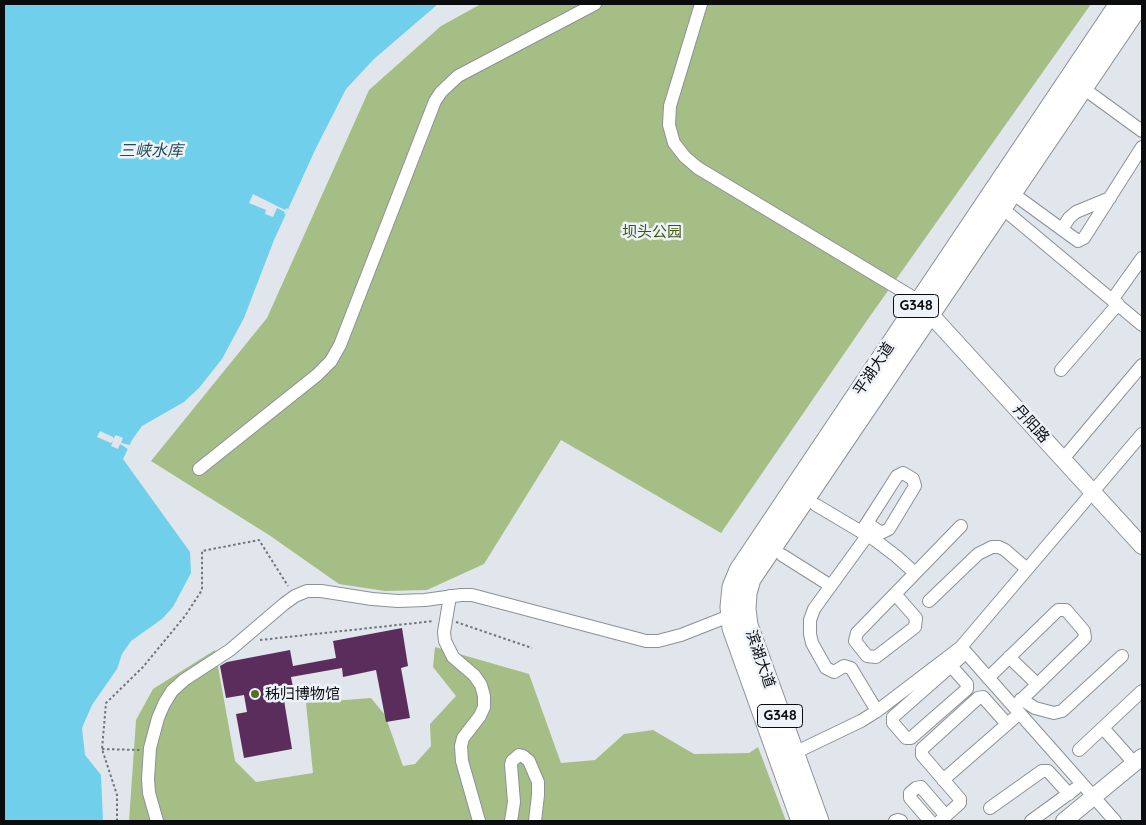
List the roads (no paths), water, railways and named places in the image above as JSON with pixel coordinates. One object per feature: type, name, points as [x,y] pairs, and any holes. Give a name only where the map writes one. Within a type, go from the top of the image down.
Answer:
[{"type":"highway","name":"平湖大道","points":[[1001,199],[1118,4]]},
{"type":"highway","name":"平湖大道","points":[[738,612],[732,587],[739,570],[1001,199],[1083,88],[1140,4]]},
{"type":"highway","name":"滨湖大道","points":[[738,612],[732,628],[738,646],[787,757],[819,821]]},
{"type":"highway","name":"滨湖大道","points":[[787,757],[801,821]]},
{"type":"main road","name":"丹阳路","points":[[925,308],[1142,546]]},
{"type":"main road","points":[[1064,821],[1138,760]]},
{"type":"street","points":[[199,469],[317,376],[331,361],[340,345],[435,101],[441,92],[458,76],[595,4]]},
{"type":"street","points":[[701,4],[670,106],[669,125],[674,143],[684,157],[698,168],[925,308]]},
{"type":"street","points":[[1083,88],[1142,131]]},
{"type":"street","points":[[1001,199],[1062,229],[1078,240],[1084,238],[1142,147]]},
{"type":"street","points":[[1062,229],[1069,218],[1076,212],[1110,198]]},
{"type":"street","points":[[1001,199],[1142,325]]},
{"type":"street","points":[[1061,370],[1115,302],[1142,258]]},
{"type":"street","points":[[1063,459],[1142,365]]},
{"type":"street","points":[[951,666],[968,684],[966,689],[911,738],[906,738],[893,723],[893,717],[951,666],[1027,569],[1142,434]]},
{"type":"street","points":[[816,505],[865,530],[915,573]]},
{"type":"street","points":[[895,594],[916,618],[915,627],[876,657],[867,656],[855,641],[857,633],[960,526]]},
{"type":"street","points":[[865,530],[831,586],[814,609],[810,620],[810,634],[812,643],[826,668],[834,672],[844,666],[850,668],[877,711]]},
{"type":"street","points":[[929,601],[985,550],[999,548],[1005,550],[1027,569]]},
{"type":"street","points":[[782,555],[831,586]]},
{"type":"street","points":[[156,821],[149,793],[150,748],[158,718],[172,691],[184,680],[230,650],[295,596],[307,592],[321,591],[385,601],[412,601],[461,595],[483,597],[646,641],[658,641],[681,635],[738,612]]},
{"type":"street","points":[[450,596],[444,632],[448,650],[453,657],[474,675],[481,685],[484,696],[484,707],[475,724],[463,738],[461,753],[479,821]]},
{"type":"street","points":[[944,780],[1007,724],[1018,706],[1037,684],[1085,638],[1084,631],[1066,610],[1058,610],[988,678]]},
{"type":"street","points":[[963,650],[988,678],[1018,706],[1115,821]]},
{"type":"street","points":[[787,757],[861,721],[963,650]]},
{"type":"street","points":[[1018,706],[1054,713],[1062,711],[1122,656]]},
{"type":"street","points":[[1009,658],[1037,684]]},
{"type":"street","points":[[1079,750],[1142,691]]},
{"type":"street","points":[[930,821],[910,798],[910,793],[916,788],[921,787],[943,819],[960,803],[960,798],[922,754],[922,749],[978,698],[983,697],[1007,724]]},
{"type":"street","points":[[1102,728],[1138,760]]},
{"type":"street","points":[[511,821],[514,802],[511,765],[518,755],[523,756],[529,762],[538,782],[535,821]]},
{"type":"street","points":[[990,808],[1042,770],[1048,771],[1068,794]]},
{"type":"street","points":[[1030,821],[1083,784]]},
{"type":"street","points":[[895,821],[901,821]]},
{"type":"water","name":"三峡水库","points":[[4,4],[438,4],[374,59],[346,89],[316,148],[274,240],[244,318],[222,359],[199,388],[184,402],[142,426],[132,440],[123,459],[190,552],[191,573],[173,607],[162,619],[131,641],[122,654],[117,669],[92,705],[82,728],[85,755],[101,775],[103,821],[4,821]]},
{"type":"place","name":"秭归博物馆","points":[[255,694]]},
{"type":"park label","name":"坝头公园","points":[[652,232]]}]
